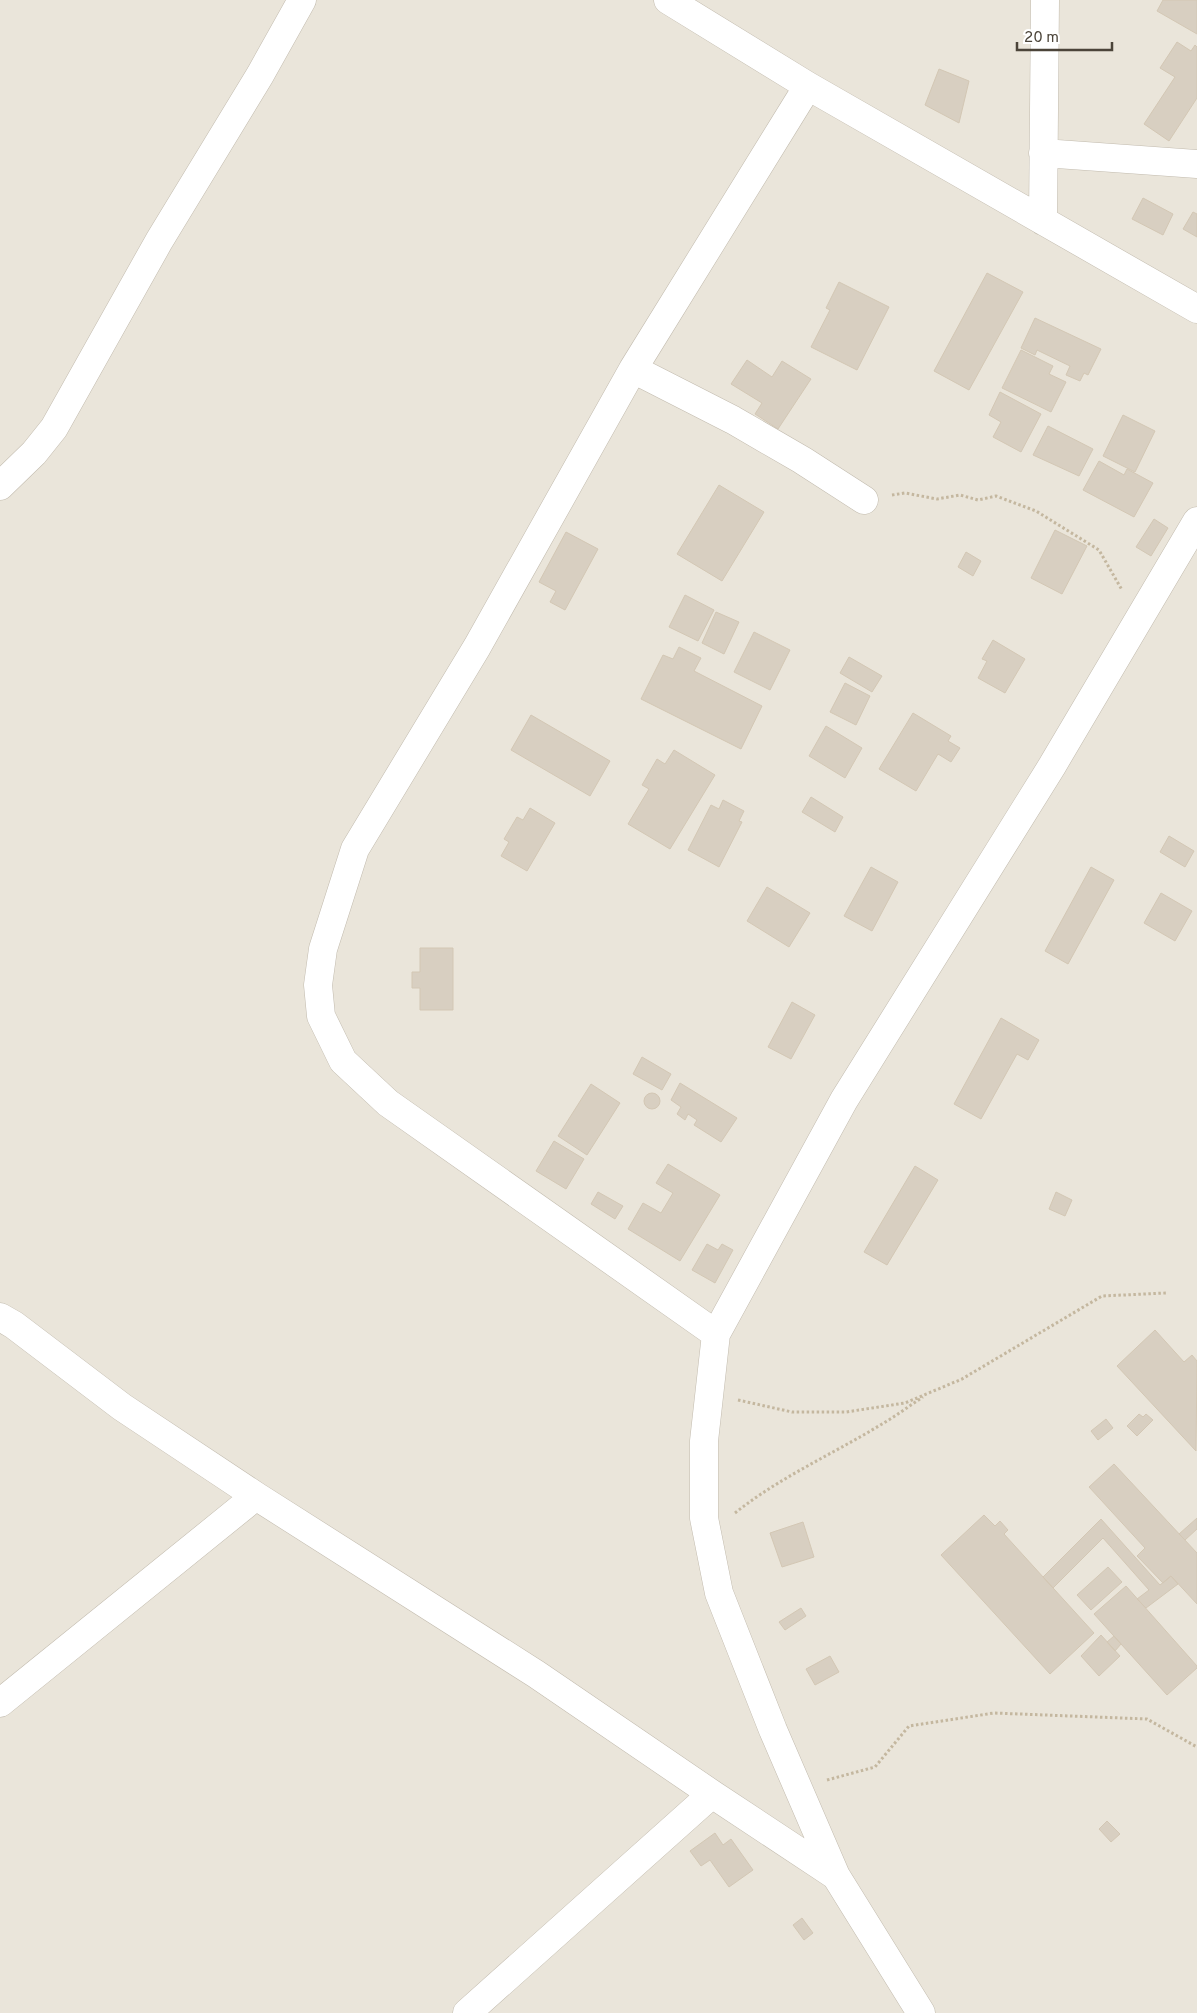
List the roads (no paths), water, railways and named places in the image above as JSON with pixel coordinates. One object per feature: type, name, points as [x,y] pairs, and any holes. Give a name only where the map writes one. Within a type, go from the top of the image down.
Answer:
[{"type":"street","points":[[0,486],[34,453],[54,428],[159,241],[260,75],[302,0]]},
{"type":"street","points":[[668,0],[808,86],[1197,309]]},
{"type":"street","points":[[1043,220],[1045,0]]},
{"type":"street","points":[[716,1334],[388,1103],[343,1061],[321,1016],[318,985],[322,949],[355,849],[477,647],[633,370],[808,86]]},
{"type":"street","points":[[1044,153],[1197,164]]},
{"type":"street","points":[[633,370],[732,420],[802,460],[864,500]]},
{"type":"street","points":[[920,2013],[836,1876],[772,1730],[719,1593],[704,1518],[704,1440],[716,1334],[844,1100],[1052,766],[1197,521]]},
{"type":"street","points":[[0,1317],[14,1325],[122,1407],[256,1496],[536,1674],[836,1876]]},
{"type":"street","points":[[0,1703],[256,1496]]},
{"type":"street","points":[[467,2013],[712,1794]]}]
